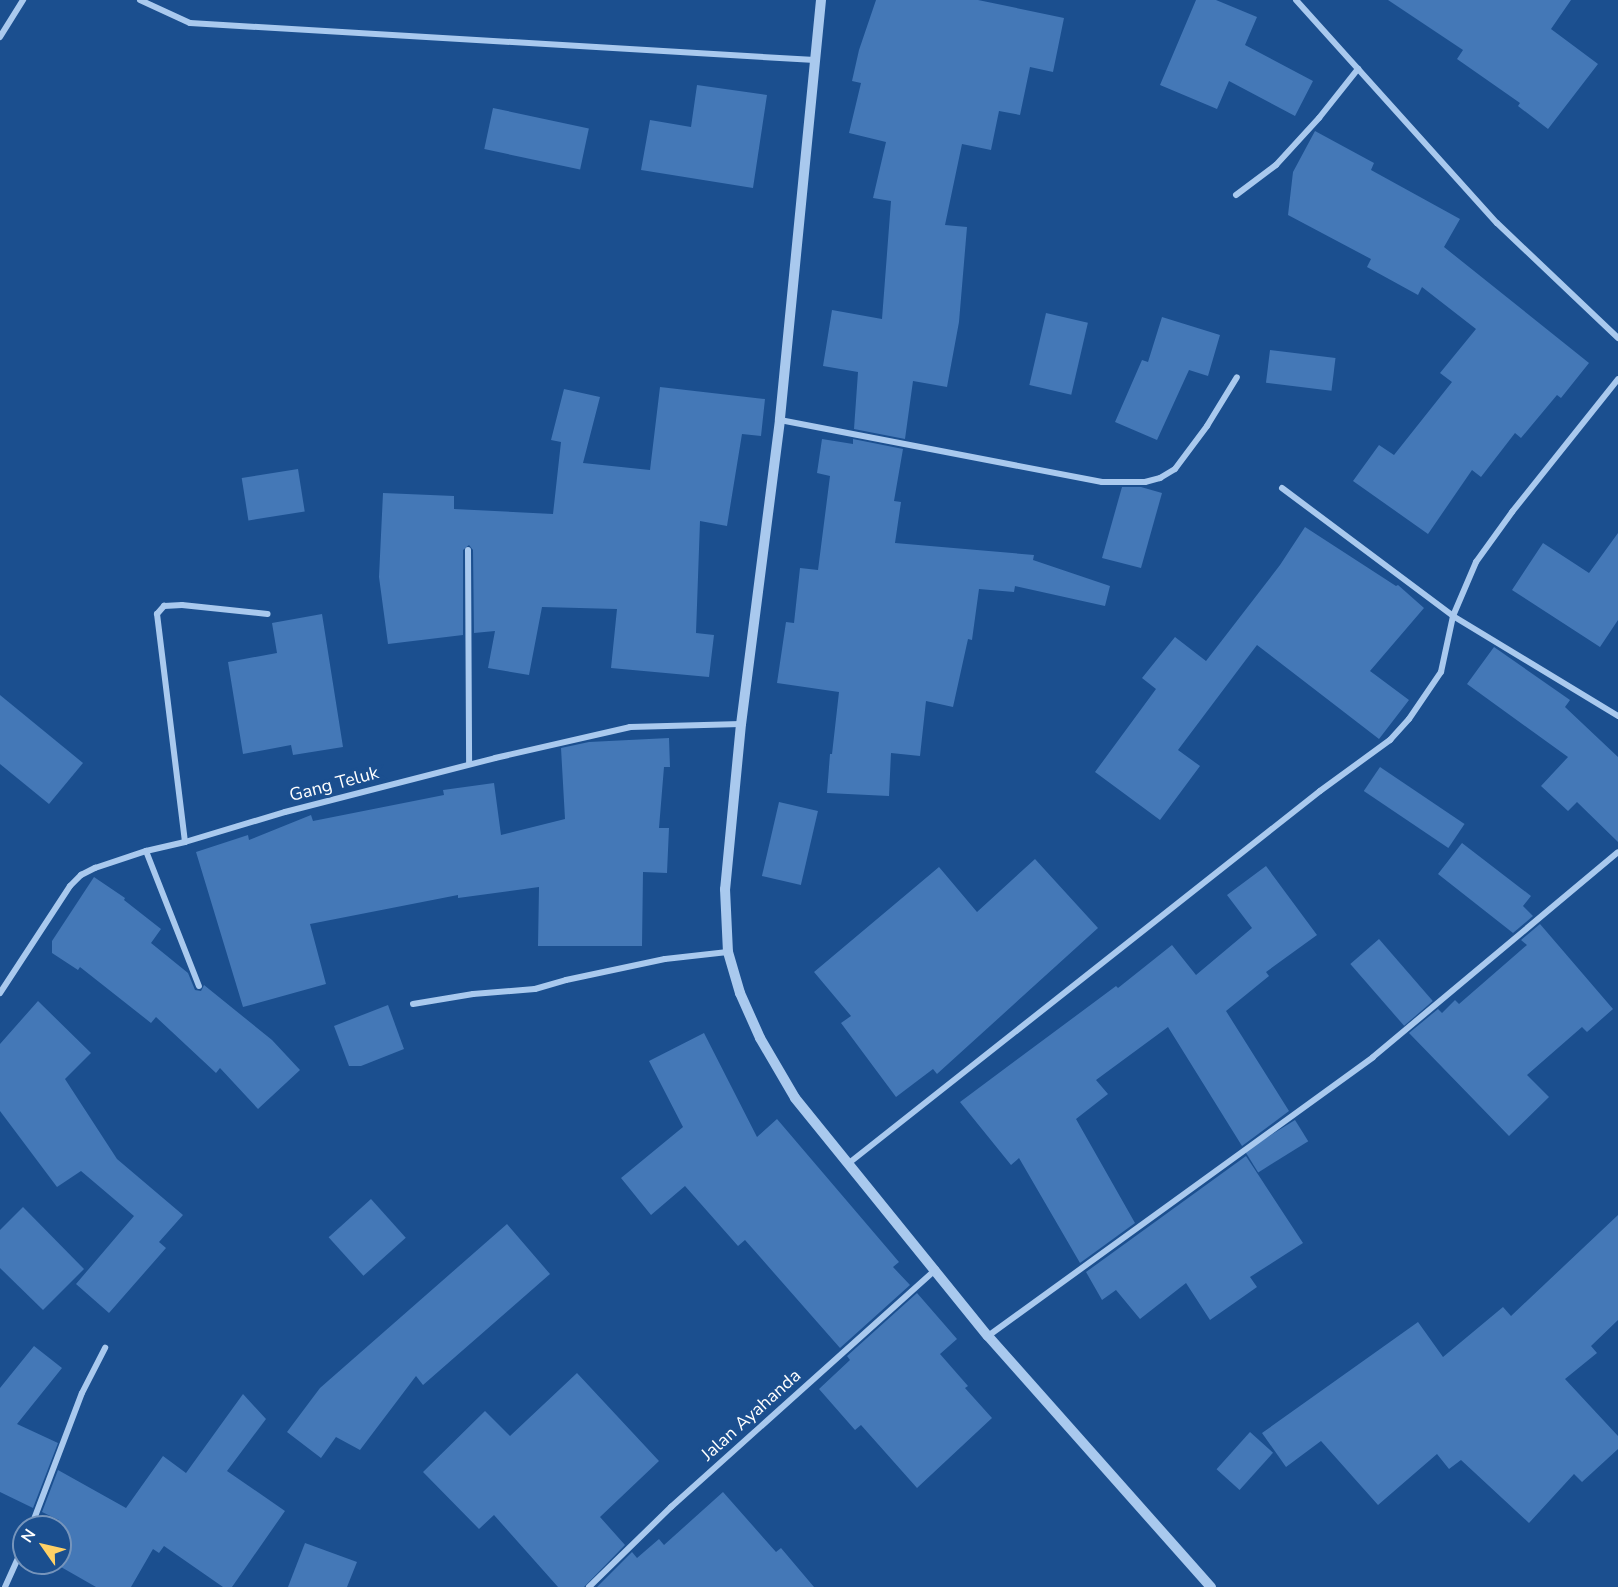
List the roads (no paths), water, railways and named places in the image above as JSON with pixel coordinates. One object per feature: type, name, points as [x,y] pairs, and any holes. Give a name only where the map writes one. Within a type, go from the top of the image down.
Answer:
[{"type":"street","points":[[0,37],[23,0]]},
{"type":"street","points":[[140,0],[190,23],[815,60]]},
{"type":"street","points":[[821,0],[780,420],[741,724],[725,889],[728,952],[740,993],[760,1038],[795,1098],[936,1269],[988,1336],[1211,1587]]},
{"type":"street","points":[[1296,0],[1497,224],[1618,338]]},
{"type":"street","points":[[1236,195],[1276,165],[1319,118],[1358,69]]},
{"type":"street","points":[[780,420],[1102,482],[1145,482],[1160,478],[1175,469],[1207,426],[1237,377]]},
{"type":"street","points":[[849,1163],[1320,791],[1389,740],[1409,719],[1440,672],[1453,616],[1476,562],[1512,512],[1618,379]]},
{"type":"street","points":[[1282,488],[1453,616],[1618,716]]},
{"type":"street","points":[[468,550],[469,764]]},
{"type":"street","points":[[185,843],[157,614],[164,606],[182,605],[268,614]]},
{"type":"street","name":"Gang Teluk","points":[[0,993],[64,895],[81,875],[95,868],[146,851],[185,843],[285,812],[469,764],[630,727],[741,724]]},
{"type":"street","points":[[146,851],[199,986]]},
{"type":"street","points":[[988,1336],[1373,1057],[1618,852]]},
{"type":"street","points":[[413,1005],[473,994],[535,989],[665,959],[728,952]]},
{"type":"street","name":"Jalan Ayahanda","points":[[589,1587],[671,1507],[936,1269]]},
{"type":"street","points":[[36,1515],[82,1394],[105,1348]]},
{"type":"street","points":[[5,1587],[12,1572]]}]
